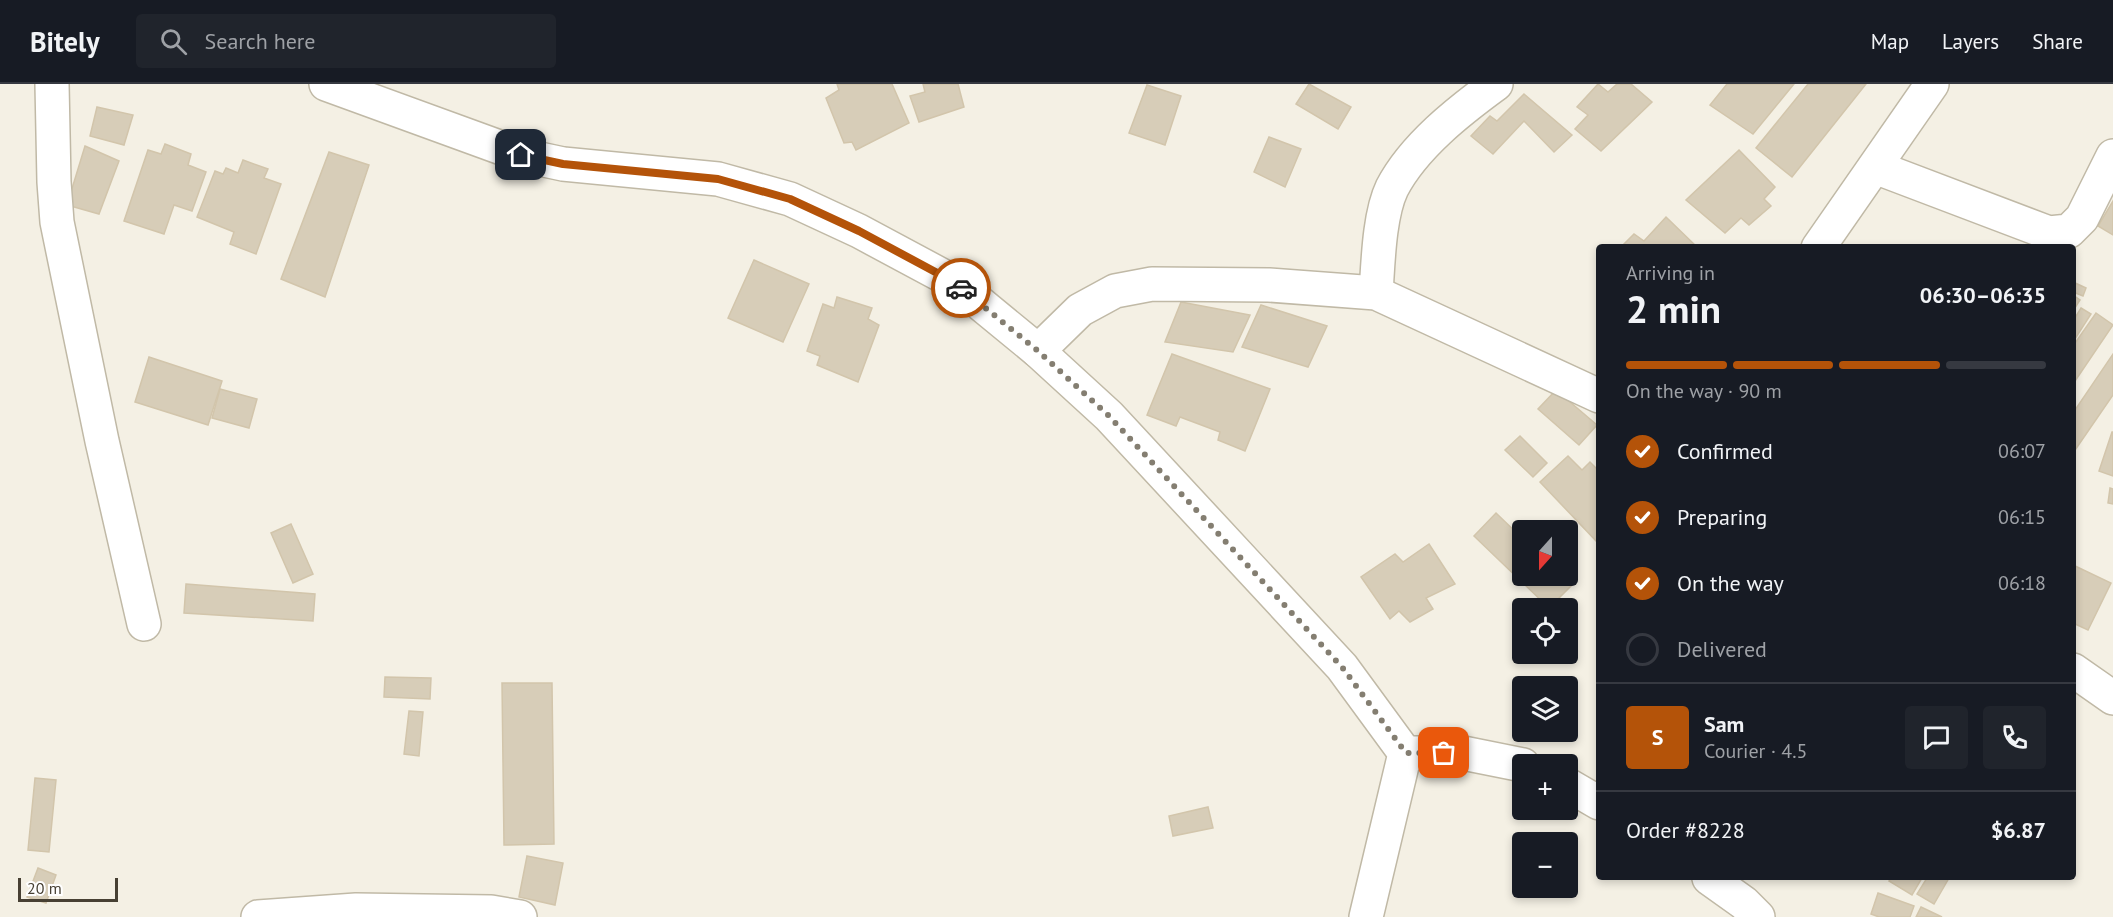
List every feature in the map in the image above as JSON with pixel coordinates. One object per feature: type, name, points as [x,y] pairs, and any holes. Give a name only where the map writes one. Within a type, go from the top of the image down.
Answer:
[{"type":"street","points":[[52,84],[57,222],[102,441],[144,624]]},
{"type":"street","points":[[326,84],[521,155],[563,164],[718,179],[790,199],[859,231],[954,282],[1038,351],[1109,416],[1342,667],[1406,753]]},
{"type":"street","points":[[1376,293],[1382,225],[1392,189],[1415,155],[1458,112],[1496,84]]},
{"type":"street","points":[[1821,244],[1932,84]]},
{"type":"street","points":[[1875,167],[2049,233],[2068,231],[2082,218],[2113,156]]},
{"type":"street","points":[[1038,351],[1080,310],[1115,291],[1152,284],[1269,285],[1376,293],[1596,395]]},
{"type":"street","points":[[2076,672],[2113,698]]},
{"type":"street","points":[[1406,753],[1463,753],[1512,763]]},
{"type":"street","points":[[1366,917],[1406,753]]},
{"type":"street","points":[[1578,791],[1596,801]]},
{"type":"street","points":[[1712,880],[1744,903],[1758,917]]},
{"type":"street","points":[[258,917],[356,910],[491,912],[520,917]]},
{"type":"building","points":[[837,84],[892,84],[909,123],[856,150],[852,142],[844,143],[826,98],[839,90]]},
{"type":"building","points":[[923,84],[958,84],[964,107],[919,122],[910,96],[925,92]]},
{"type":"building","points":[[1309,84],[1351,107],[1338,129],[1296,104]]},
{"type":"building","points":[[1598,84],[1608,92],[1617,84],[1631,84],[1652,102],[1601,151],[1575,129],[1588,115],[1577,107]]},
{"type":"building","points":[[1727,84],[1794,84],[1753,134],[1710,105]]},
{"type":"building","points":[[1808,84],[1866,84],[1792,177],[1756,148]]},
{"type":"building","points":[[1147,85],[1181,96],[1165,145],[1129,133]]},
{"type":"building","points":[[1524,94],[1572,135],[1554,152],[1524,121],[1493,154],[1471,136],[1490,116],[1497,121]]},
{"type":"building","points":[[97,107],[133,115],[124,145],[90,136]]},
{"type":"building","points":[[1269,137],[1301,149],[1285,187],[1254,172]]},
{"type":"building","points":[[165,144],[191,154],[188,165],[206,172],[192,211],[174,205],[164,234],[124,221],[148,150],[161,154]]},
{"type":"building","points":[[85,146],[119,161],[99,214],[67,205]]},
{"type":"building","points":[[1739,150],[1775,187],[1764,199],[1771,206],[1749,225],[1741,218],[1725,233],[1686,200]]},
{"type":"building","points":[[329,152],[369,165],[325,297],[281,279]]},
{"type":"building","points":[[243,160],[268,169],[264,178],[281,184],[256,254],[230,244],[234,232],[197,217],[215,171],[223,174],[226,168],[238,173]]},
{"type":"building","points":[[2113,201],[2113,235],[2098,226]]},
{"type":"building","points":[[1666,217],[1694,244],[1624,244],[1634,234],[1644,241]]},
{"type":"building","points":[[754,260],[809,284],[783,342],[728,318]]},
{"type":"building","points":[[2076,283],[2086,288],[2083,296],[2076,293]]},
{"type":"building","points":[[837,297],[872,308],[868,319],[879,325],[858,382],[817,365],[820,356],[807,351],[823,304],[834,308]]},
{"type":"building","points":[[1181,302],[1250,315],[1233,352],[1165,342]]},
{"type":"building","points":[[1261,305],[1327,326],[1308,367],[1242,347]]},
{"type":"building","points":[[2081,308],[2091,314],[2076,337],[2076,316]]},
{"type":"building","points":[[2096,313],[2113,325],[2076,380],[2076,342]]},
{"type":"building","points":[[1172,354],[1270,389],[1245,451],[1218,440],[1220,432],[1180,417],[1176,426],[1147,415]]},
{"type":"building","points":[[2113,354],[2113,395],[2076,449],[2076,409]]},
{"type":"building","points":[[149,357],[222,381],[208,425],[135,402]]},
{"type":"building","points":[[220,389],[257,399],[249,428],[212,418]]},
{"type":"building","points":[[1556,390],[1596,426],[1579,445],[1538,409]]},
{"type":"building","points":[[2113,432],[2113,476],[2099,471]]},
{"type":"building","points":[[1520,436],[1547,463],[1533,477],[1505,450]]},
{"type":"building","points":[[1568,456],[1582,470],[1590,462],[1596,468],[1596,541],[1540,482]]},
{"type":"building","points":[[2110,488],[2113,489],[2113,504],[2108,503]]},
{"type":"building","points":[[1496,513],[1512,528],[1512,572],[1474,536]]},
{"type":"building","points":[[291,524],[313,574],[293,583],[271,533]]},
{"type":"building","points":[[1429,544],[1455,584],[1426,598],[1433,609],[1410,622],[1399,611],[1390,619],[1361,577],[1395,554],[1403,562]]},
{"type":"building","points":[[2076,566],[2111,583],[2088,630],[2076,624]]},
{"type":"building","points":[[186,584],[315,594],[313,621],[184,613]]},
{"type":"building","points":[[1526,586],[1571,586],[1559,598],[1539,598]]},
{"type":"building","points":[[385,677],[431,678],[430,699],[384,697]]},
{"type":"building","points":[[502,683],[552,683],[554,844],[504,845]]},
{"type":"building","points":[[409,711],[423,712],[419,756],[404,754]]},
{"type":"building","points":[[35,778],[56,780],[49,852],[28,850]]},
{"type":"building","points":[[1208,807],[1213,828],[1173,836],[1169,816]]},
{"type":"building","points":[[527,856],[563,863],[555,905],[519,897]]},
{"type":"building","points":[[38,868],[56,875],[46,903],[27,897]]},
{"type":"building","points":[[1890,880],[1921,880],[1912,895]]},
{"type":"building","points":[[1926,880],[1948,880],[1934,904],[1917,894]]},
{"type":"building","points":[[1878,893],[1914,906],[1910,917],[1879,917],[1871,914]]},
{"type":"building","points":[[1921,907],[1942,917],[1916,917]]},
{"type":"way so far","points":[[961,288],[1038,351],[1109,416],[1342,667],[1406,753],[1444,753]]},
{"type":"route","points":[[521,155],[563,164],[718,179],[790,199],[859,231],[954,282],[961,288]]}]
